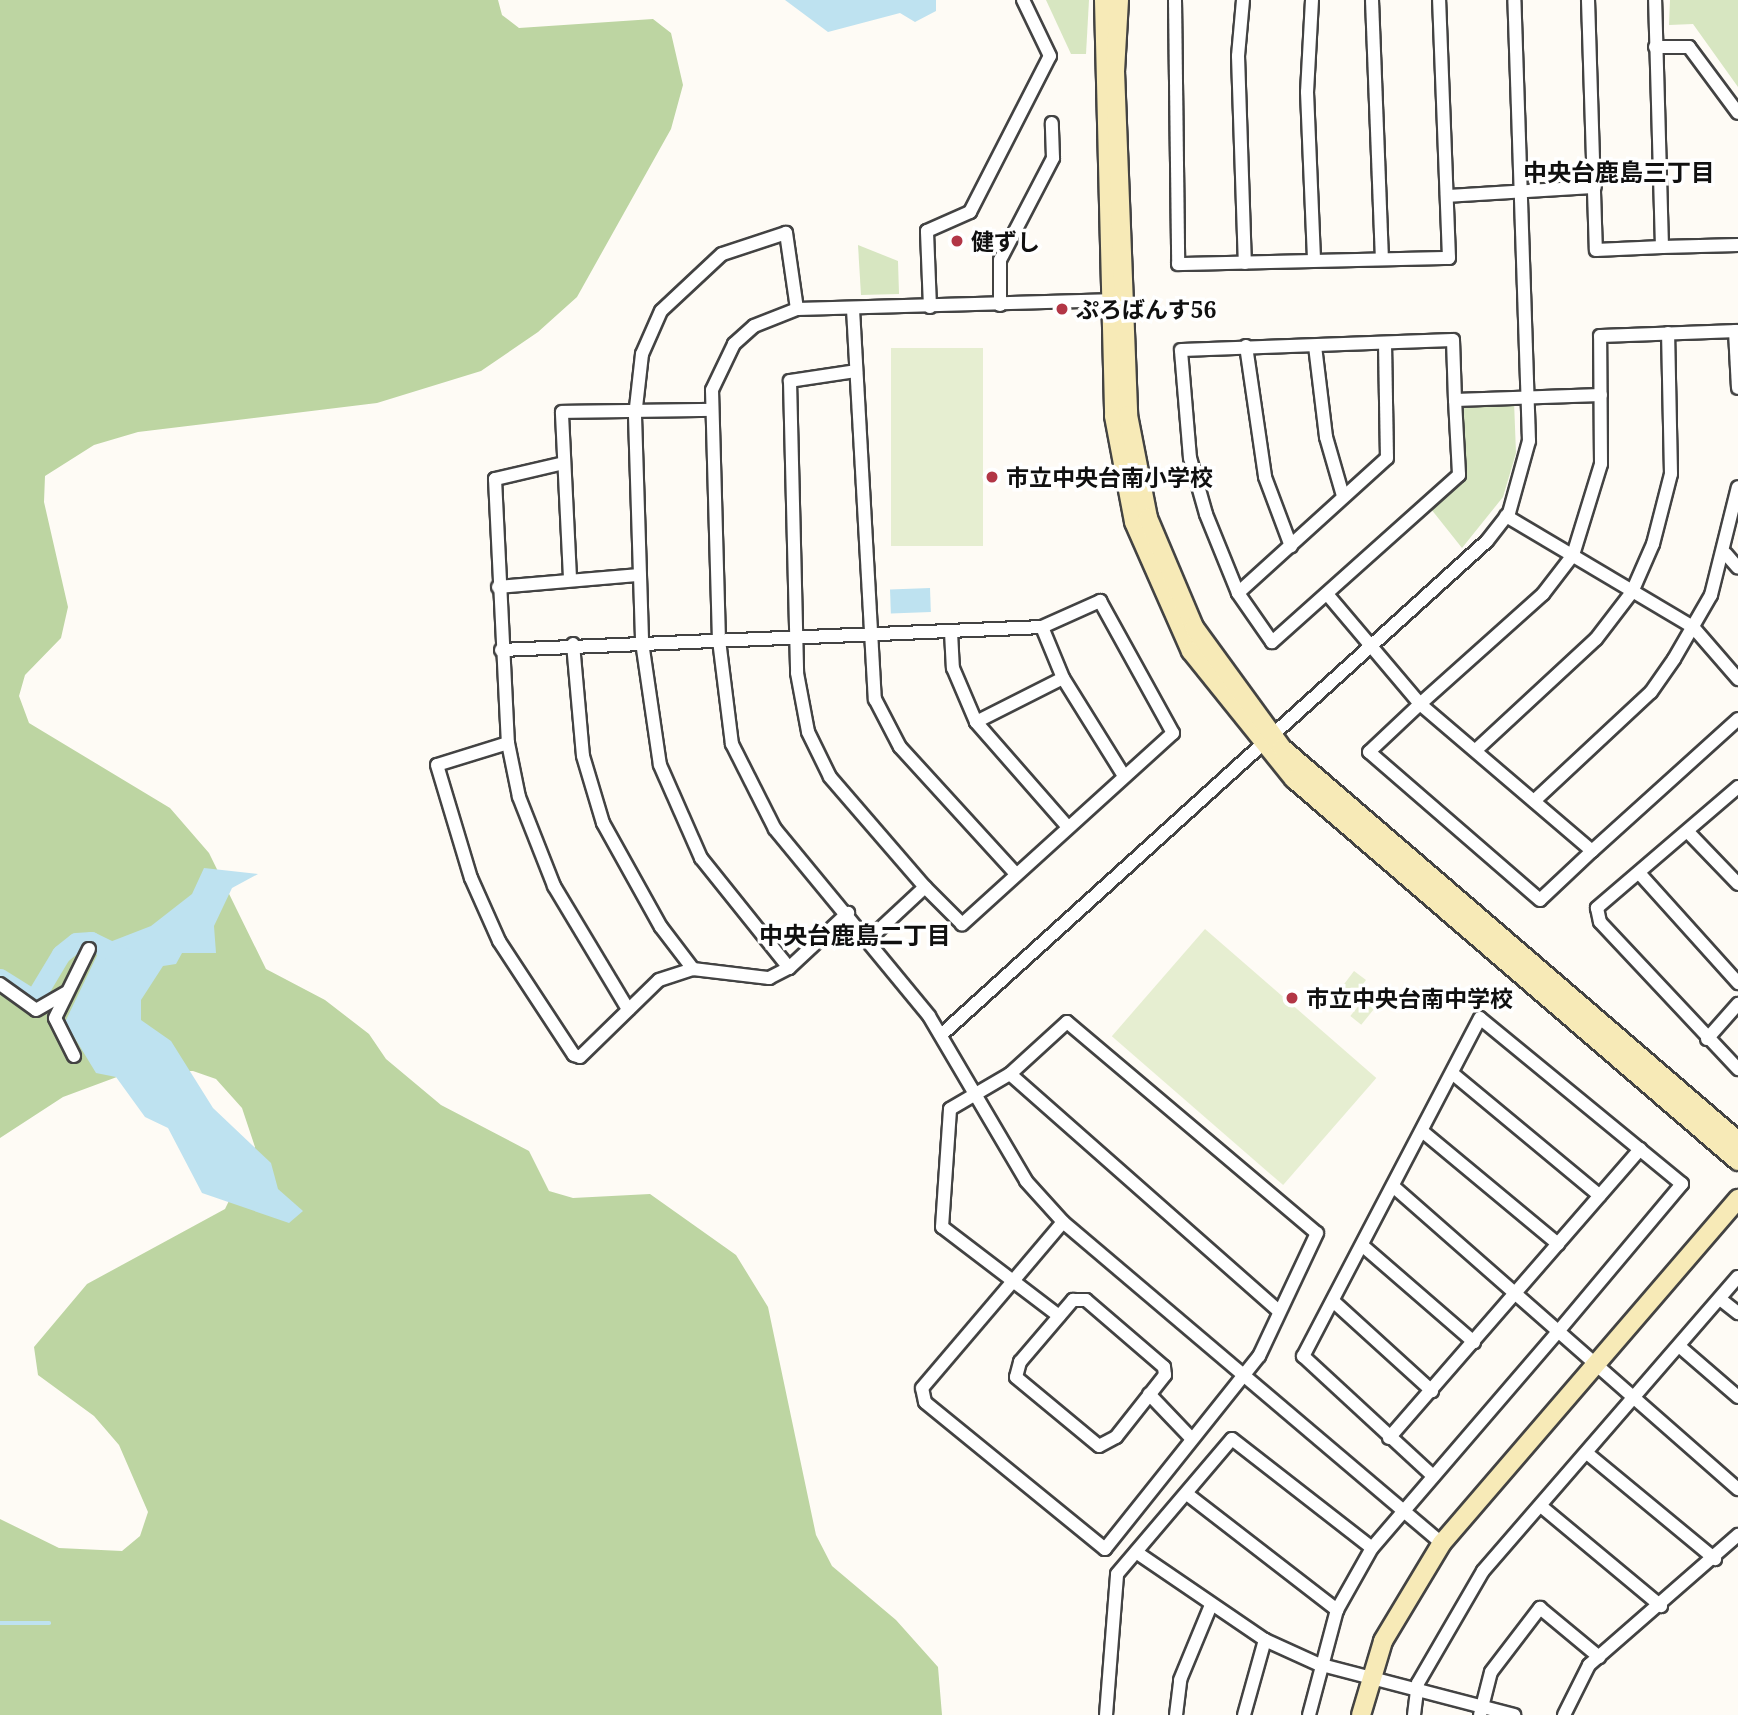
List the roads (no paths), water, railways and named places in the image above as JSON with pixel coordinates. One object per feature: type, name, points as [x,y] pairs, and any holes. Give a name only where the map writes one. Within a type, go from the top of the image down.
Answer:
[{"type":"street","points":[[930,307],[927,231],[970,212],[1050,56],[1023,0]]},
{"type":"street","points":[[1104,0],[1116,300]]},
{"type":"street","points":[[1119,0],[1115,71],[1114,416],[1134,522],[1191,651],[1266,740],[1738,1161]]},
{"type":"street","points":[[1175,0],[1178,264],[1450,258],[1439,0]]},
{"type":"street","points":[[1243,0],[1238,56],[1245,263]]},
{"type":"street","points":[[1312,0],[1307,92],[1314,260]]},
{"type":"street","points":[[1372,0],[1382,259]]},
{"type":"street","points":[[941,1035],[1370,646],[1506,516],[1527,460],[1528,396],[1514,0]]},
{"type":"street","points":[[1588,0],[1596,250],[1738,245]]},
{"type":"street","points":[[1655,0],[1662,247]]},
{"type":"street","points":[[1655,47],[1689,47],[1738,113]]},
{"type":"street","points":[[1000,305],[1000,260],[1053,158],[1052,123]]},
{"type":"street","points":[[1447,196],[1595,187]]},
{"type":"street","points":[[789,968],[701,858],[674,805],[660,765],[642,642],[635,416],[642,354],[661,310],[722,254],[790,235],[797,309]]},
{"type":"street","points":[[1116,300],[797,309],[754,326],[734,344],[720,365],[712,410],[719,640],[730,733],[754,796],[808,872],[848,913],[941,1035],[1005,1152],[1063,1222],[1401,1513],[1442,1543]]},
{"type":"street","points":[[853,309],[871,679],[885,724],[1015,873]]},
{"type":"street","points":[[1738,388],[1737,331],[1600,337],[1599,482],[1573,555],[1543,594],[1369,752],[1539,900],[1738,719]]},
{"type":"street","points":[[1476,750],[1596,639],[1632,592],[1671,474],[1668,333]]},
{"type":"street","points":[[1452,340],[1459,475],[1272,642],[1238,593],[1190,458],[1181,350],[1385,344],[1452,340]]},
{"type":"street","points":[[1238,593],[1387,458],[1385,344]]},
{"type":"street","points":[[1247,346],[1265,477],[1291,546]]},
{"type":"street","points":[[1315,346],[1326,438],[1343,496]]},
{"type":"street","points":[[501,650],[573,644],[794,637],[868,632],[1042,628],[1100,601],[1173,733],[1015,873],[962,924],[925,887],[817,754],[803,710],[794,637],[790,381],[856,371]]},
{"type":"street","points":[[1455,400],[1601,395]]},
{"type":"street","points":[[570,578],[562,412],[635,416],[712,410]]},
{"type":"street","points":[[564,463],[495,479],[501,650],[508,743],[519,797],[554,886],[628,1009]]},
{"type":"street","points":[[1534,801],[1651,692],[1693,627],[1726,554],[1738,487]]},
{"type":"street","points":[[1506,516],[1693,627],[1738,679]]},
{"type":"street","points":[[1726,554],[1738,568]]},
{"type":"street","points":[[498,587],[570,578],[639,575]]},
{"type":"street","points":[[1327,594],[1420,704],[1592,851]]},
{"type":"street","points":[[1042,628],[1063,678],[1125,776]]},
{"type":"street","points":[[951,632],[953,668],[976,722],[1068,827]]},
{"type":"street","points":[[573,644],[583,756],[603,823],[661,927],[693,969]]},
{"type":"street","points":[[976,722],[1063,678]]},
{"type":"street","points":[[1266,740],[1738,1141]]},
{"type":"street","points":[[508,743],[437,765],[463,854],[499,941],[574,1055],[659,980],[693,969],[769,978],[789,968],[848,913]]},
{"type":"street","points":[[1737,789],[1597,908],[1600,922],[1738,1069]]},
{"type":"street","points":[[1688,832],[1738,884]]},
{"type":"street","points":[[1640,874],[1738,983]]},
{"type":"street","points":[[869,939],[925,887]]},
{"type":"street","points":[[74,1056],[55,1026],[66,992],[89,949]]},
{"type":"street","points":[[0,984],[36,1010],[66,992]]},
{"type":"street","points":[[1707,1039],[1738,1004]]},
{"type":"street","points":[[1309,1715],[1318,1664],[1337,1610],[1372,1548],[1682,1184],[1480,1018],[1394,1187],[1303,1356],[1433,1476]]},
{"type":"street","points":[[1059,1317],[1013,1281],[942,1227],[950,1109],[973,1092],[1010,1074],[1067,1022],[1317,1233],[1259,1356],[1190,1437],[1105,1549],[925,1402],[922,1388],[1013,1281],[1063,1222]]},
{"type":"street","points":[[1452,1073],[1600,1196]]},
{"type":"street","points":[[1010,1074],[1279,1311]]},
{"type":"street","points":[[1422,1131],[1558,1244]]},
{"type":"street","points":[[1389,1438],[1640,1149]]},
{"type":"street","points":[[1394,1187],[1556,1334],[1598,1365],[1632,1400],[1738,1489]]},
{"type":"street","points":[[1361,1715],[1371,1675],[1401,1604],[1442,1543],[1598,1365],[1738,1199]]},
{"type":"street","points":[[1363,1246],[1474,1342]]},
{"type":"street","points":[[1414,1715],[1417,1689],[1449,1620],[1482,1572],[1588,1454],[1738,1277]]},
{"type":"street","points":[[1720,1299],[1738,1313]]},
{"type":"street","points":[[1073,1300],[1086,1300],[1156,1359],[1165,1375],[1116,1437],[1099,1446],[1023,1386],[1016,1369],[1059,1317],[1073,1300]]},
{"type":"street","points":[[1333,1301],[1432,1391]]},
{"type":"street","points":[[1679,1346],[1738,1397]]},
{"type":"street","points":[[1149,1394],[1190,1437]]},
{"type":"street","points":[[1106,1715],[1117,1574],[1232,1439],[1372,1548]]},
{"type":"street","points":[[1588,1454],[1715,1559]]},
{"type":"street","points":[[1187,1494],[1337,1610]]},
{"type":"street","points":[[1542,1507],[1661,1606]]},
{"type":"street","points":[[1564,1715],[1600,1657],[1715,1559],[1738,1535]]},
{"type":"street","points":[[1136,1552],[1265,1640],[1318,1664],[1371,1675],[1480,1711],[1514,1715]]},
{"type":"street","points":[[1176,1715],[1186,1659],[1211,1605]]},
{"type":"street","points":[[1480,1711],[1491,1672],[1539,1608],[1600,1657]]},
{"type":"street","points":[[1244,1715],[1265,1640]]},
{"type":"water","points":[[785,0],[936,0],[936,11],[915,22],[900,13],[828,32]]},
{"type":"water","points":[[930,588],[931,612],[891,613],[890,589]]},
{"type":"water","points":[[204,868],[258,874],[232,888],[214,926],[216,953],[182,953],[176,964],[163,966],[141,1000],[141,1020],[171,1041],[213,1108],[271,1163],[278,1189],[303,1211],[289,1223],[202,1193],[168,1128],[145,1117],[116,1077],[96,1073],[65,1022],[102,945],[151,926],[192,894]]},
{"type":"waterway","points":[[0,978],[34,999],[61,954],[76,942],[91,941],[124,957]]},
{"type":"waterway","points":[[0,1623],[49,1623]]},
{"type":"place","name":"健ずし","points":[[957,241]]},
{"type":"place","name":"ぷろばんす56","points":[[1062,309]]},
{"type":"place","name":"市立中央台南小学校","points":[[992,477]]},
{"type":"place","name":"市立中央台南中学校","points":[[1292,998]]},
{"type":"district","name":"中央台鹿島三丁目","points":[[1619,172]]},
{"type":"district","name":"中央台鹿島二丁目","points":[[855,935]]}]
